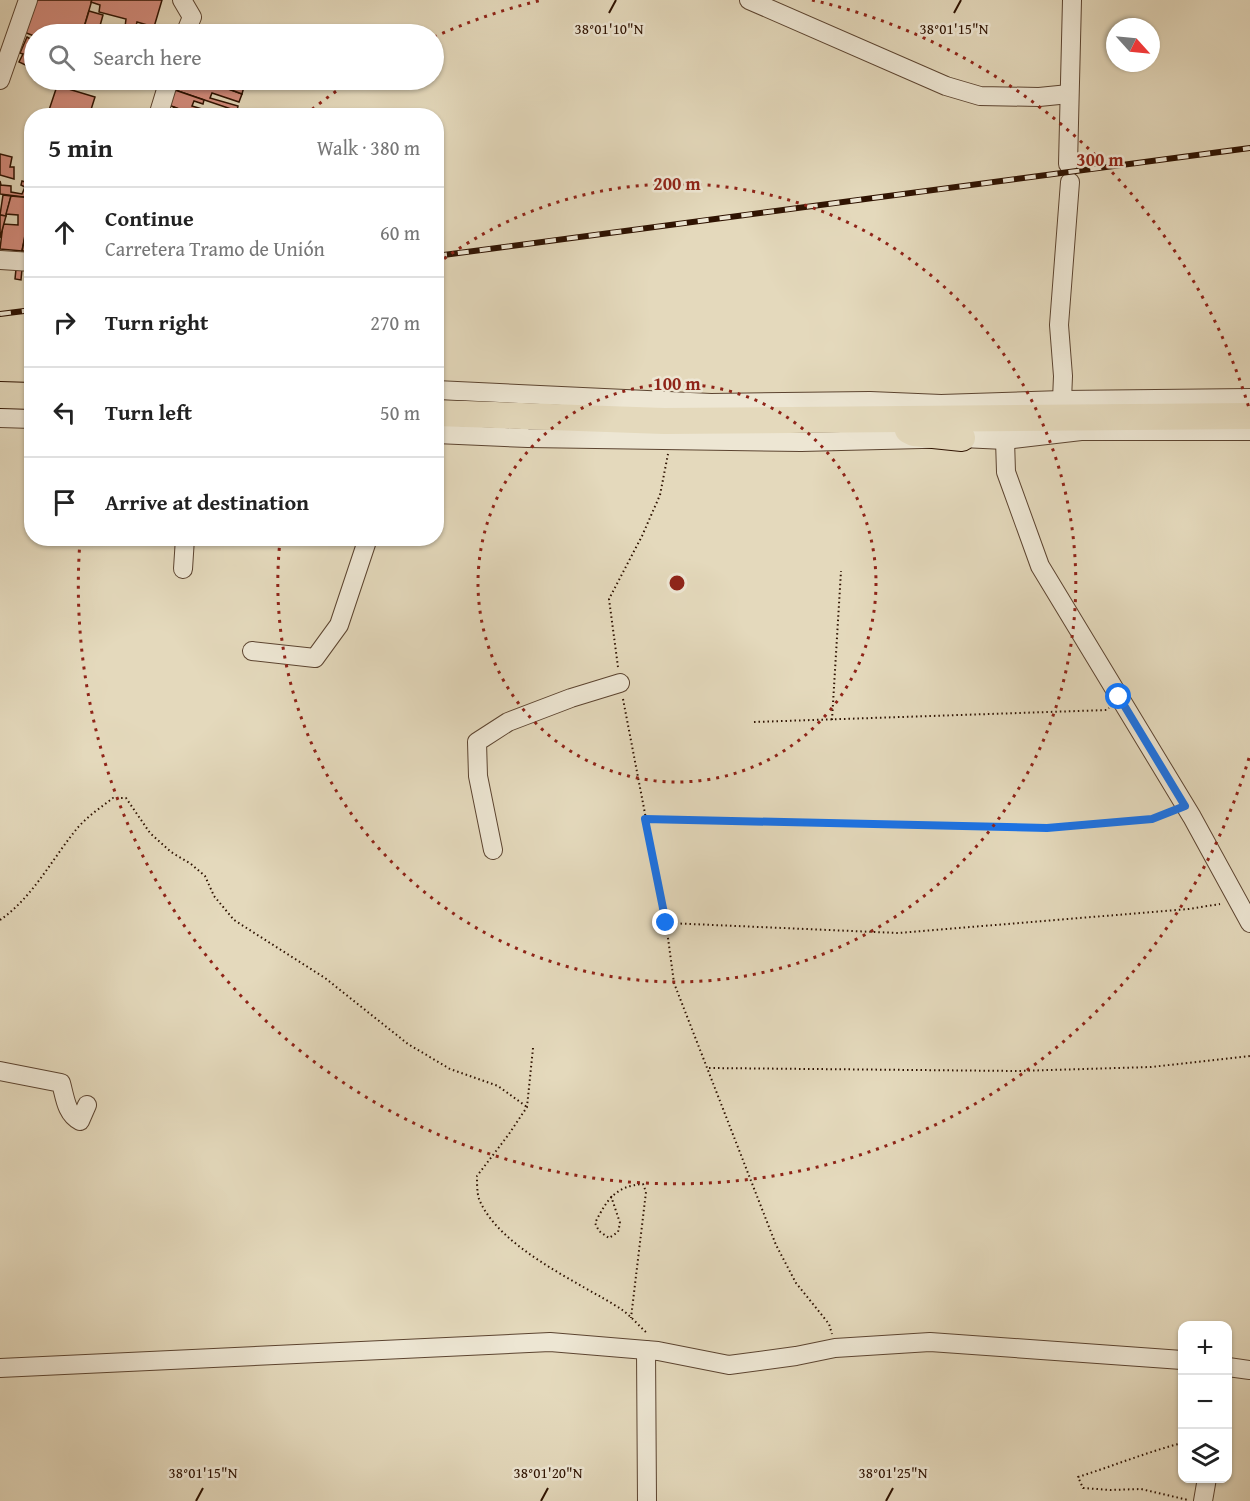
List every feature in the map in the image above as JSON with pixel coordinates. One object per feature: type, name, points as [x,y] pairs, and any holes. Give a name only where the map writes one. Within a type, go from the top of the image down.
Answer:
[{"type":"highway","points":[[0,395],[24,396]]},
{"type":"highway","points":[[444,413],[664,421],[1250,416]]},
{"type":"highway","points":[[886,418],[914,433],[962,438]]},
{"type":"street","points":[[0,80],[28,0]]},
{"type":"street","points":[[182,0],[192,17],[190,24]]},
{"type":"street","points":[[749,0],[946,86],[980,96],[1039,97],[1069,94]]},
{"type":"street","points":[[1062,400],[1063,376],[1059,325],[1069,173],[1072,0]]},
{"type":"street","points":[[160,108],[166,90]]},
{"type":"street","points":[[0,260],[24,262]]},
{"type":"street","points":[[444,390],[711,403],[870,401],[941,404],[1250,398]]},
{"type":"street","points":[[0,418],[24,419]]},
{"type":"street","points":[[444,434],[528,438],[801,442],[962,438],[1005,440],[1081,431],[1250,431]]},
{"type":"street","points":[[1005,440],[1006,472],[1040,566],[1185,806],[1250,922]]},
{"type":"street","points":[[183,569],[184,546]]},
{"type":"street","points":[[252,651],[315,658],[339,625],[365,546]]},
{"type":"street","points":[[493,850],[478,776],[477,742],[508,723],[571,698],[620,683]]},
{"type":"street","points":[[0,1071],[61,1083],[67,1105],[74,1118],[80,1121],[87,1105]]},
{"type":"street","points":[[0,1368],[550,1342],[646,1350],[729,1365],[836,1348],[930,1342],[1178,1360]]},
{"type":"street","points":[[646,1350],[647,1501]]},
{"type":"street","points":[[1232,1368],[1250,1370]]},
{"type":"street","points":[[1203,1501],[1206,1483]]},
{"type":"path","points":[[668,440],[668,459],[660,495],[642,536],[609,599],[620,683],[666,923],[674,983],[776,1245],[796,1283],[829,1324],[836,1348]]},
{"type":"path","points":[[832,720],[841,571]]},
{"type":"path","points":[[754,722],[1107,710],[1119,697]]},
{"type":"path","points":[[0,920],[11,912],[31,890],[76,829],[113,798],[126,798],[150,833],[171,852],[205,876],[214,896],[234,920],[325,978],[408,1044],[450,1070],[498,1086],[527,1107]]},
{"type":"path","points":[[645,819],[1047,828],[1152,819],[1185,806]]},
{"type":"path","points":[[666,923],[898,933],[1189,909],[1238,901]]},
{"type":"path","points":[[533,1048],[527,1107],[477,1176],[479,1198],[491,1218],[517,1245],[565,1277],[623,1310],[651,1337],[646,1350]]},
{"type":"path","points":[[709,1068],[1017,1071],[1151,1067],[1250,1056]]},
{"type":"path","points":[[610,1196],[620,1223],[618,1232],[609,1238],[599,1231],[595,1223],[610,1196],[628,1185],[643,1184],[646,1192],[631,1318]]},
{"type":"path","points":[[1178,1444],[1136,1456],[1114,1466],[1078,1477],[1083,1488],[1118,1491],[1141,1489],[1194,1501]]},
{"type":"building","points":[[36,0],[92,0],[85,24],[27,24]]},
{"type":"building","points":[[92,0],[162,0],[155,24],[137,22],[136,24],[125,24],[126,19],[99,12],[100,5],[91,2]]},
{"type":"building","points":[[89,11],[103,15],[100,24],[85,24]]},
{"type":"building","points":[[24,44],[24,64],[19,62],[23,54],[20,53]]},
{"type":"building","points":[[56,90],[72,90],[95,97],[92,108],[50,108]]},
{"type":"building","points":[[175,90],[231,90],[242,94],[239,102],[212,93],[210,98],[238,106],[238,108],[228,108]]},
{"type":"building","points":[[175,90],[204,100],[203,104],[194,101],[192,106],[199,108],[176,108],[169,105]]},
{"type":"building","points":[[232,90],[243,90],[242,94]]},
{"type":"building","points":[[0,154],[12,157],[10,167],[14,167],[14,179],[0,175]]},
{"type":"building","points":[[0,181],[1,185],[11,186],[11,192],[22,194],[24,189],[24,197],[0,194]]},
{"type":"building","points":[[3,195],[11,196],[6,216],[0,215]]},
{"type":"building","points":[[11,196],[24,197],[22,251],[0,249],[3,224],[18,225],[18,215],[6,214]]},
{"type":"building","points":[[0,215],[6,216],[0,238]]},
{"type":"building","points":[[16,269],[22,269],[21,280],[15,279]]},
{"type":"railway","points":[[444,255],[1250,148]]},
{"type":"railway","points":[[0,314],[24,311]]},
{"type":"route","points":[[666,923],[645,819],[1047,828],[1152,819],[1185,806],[1119,697]]}]
